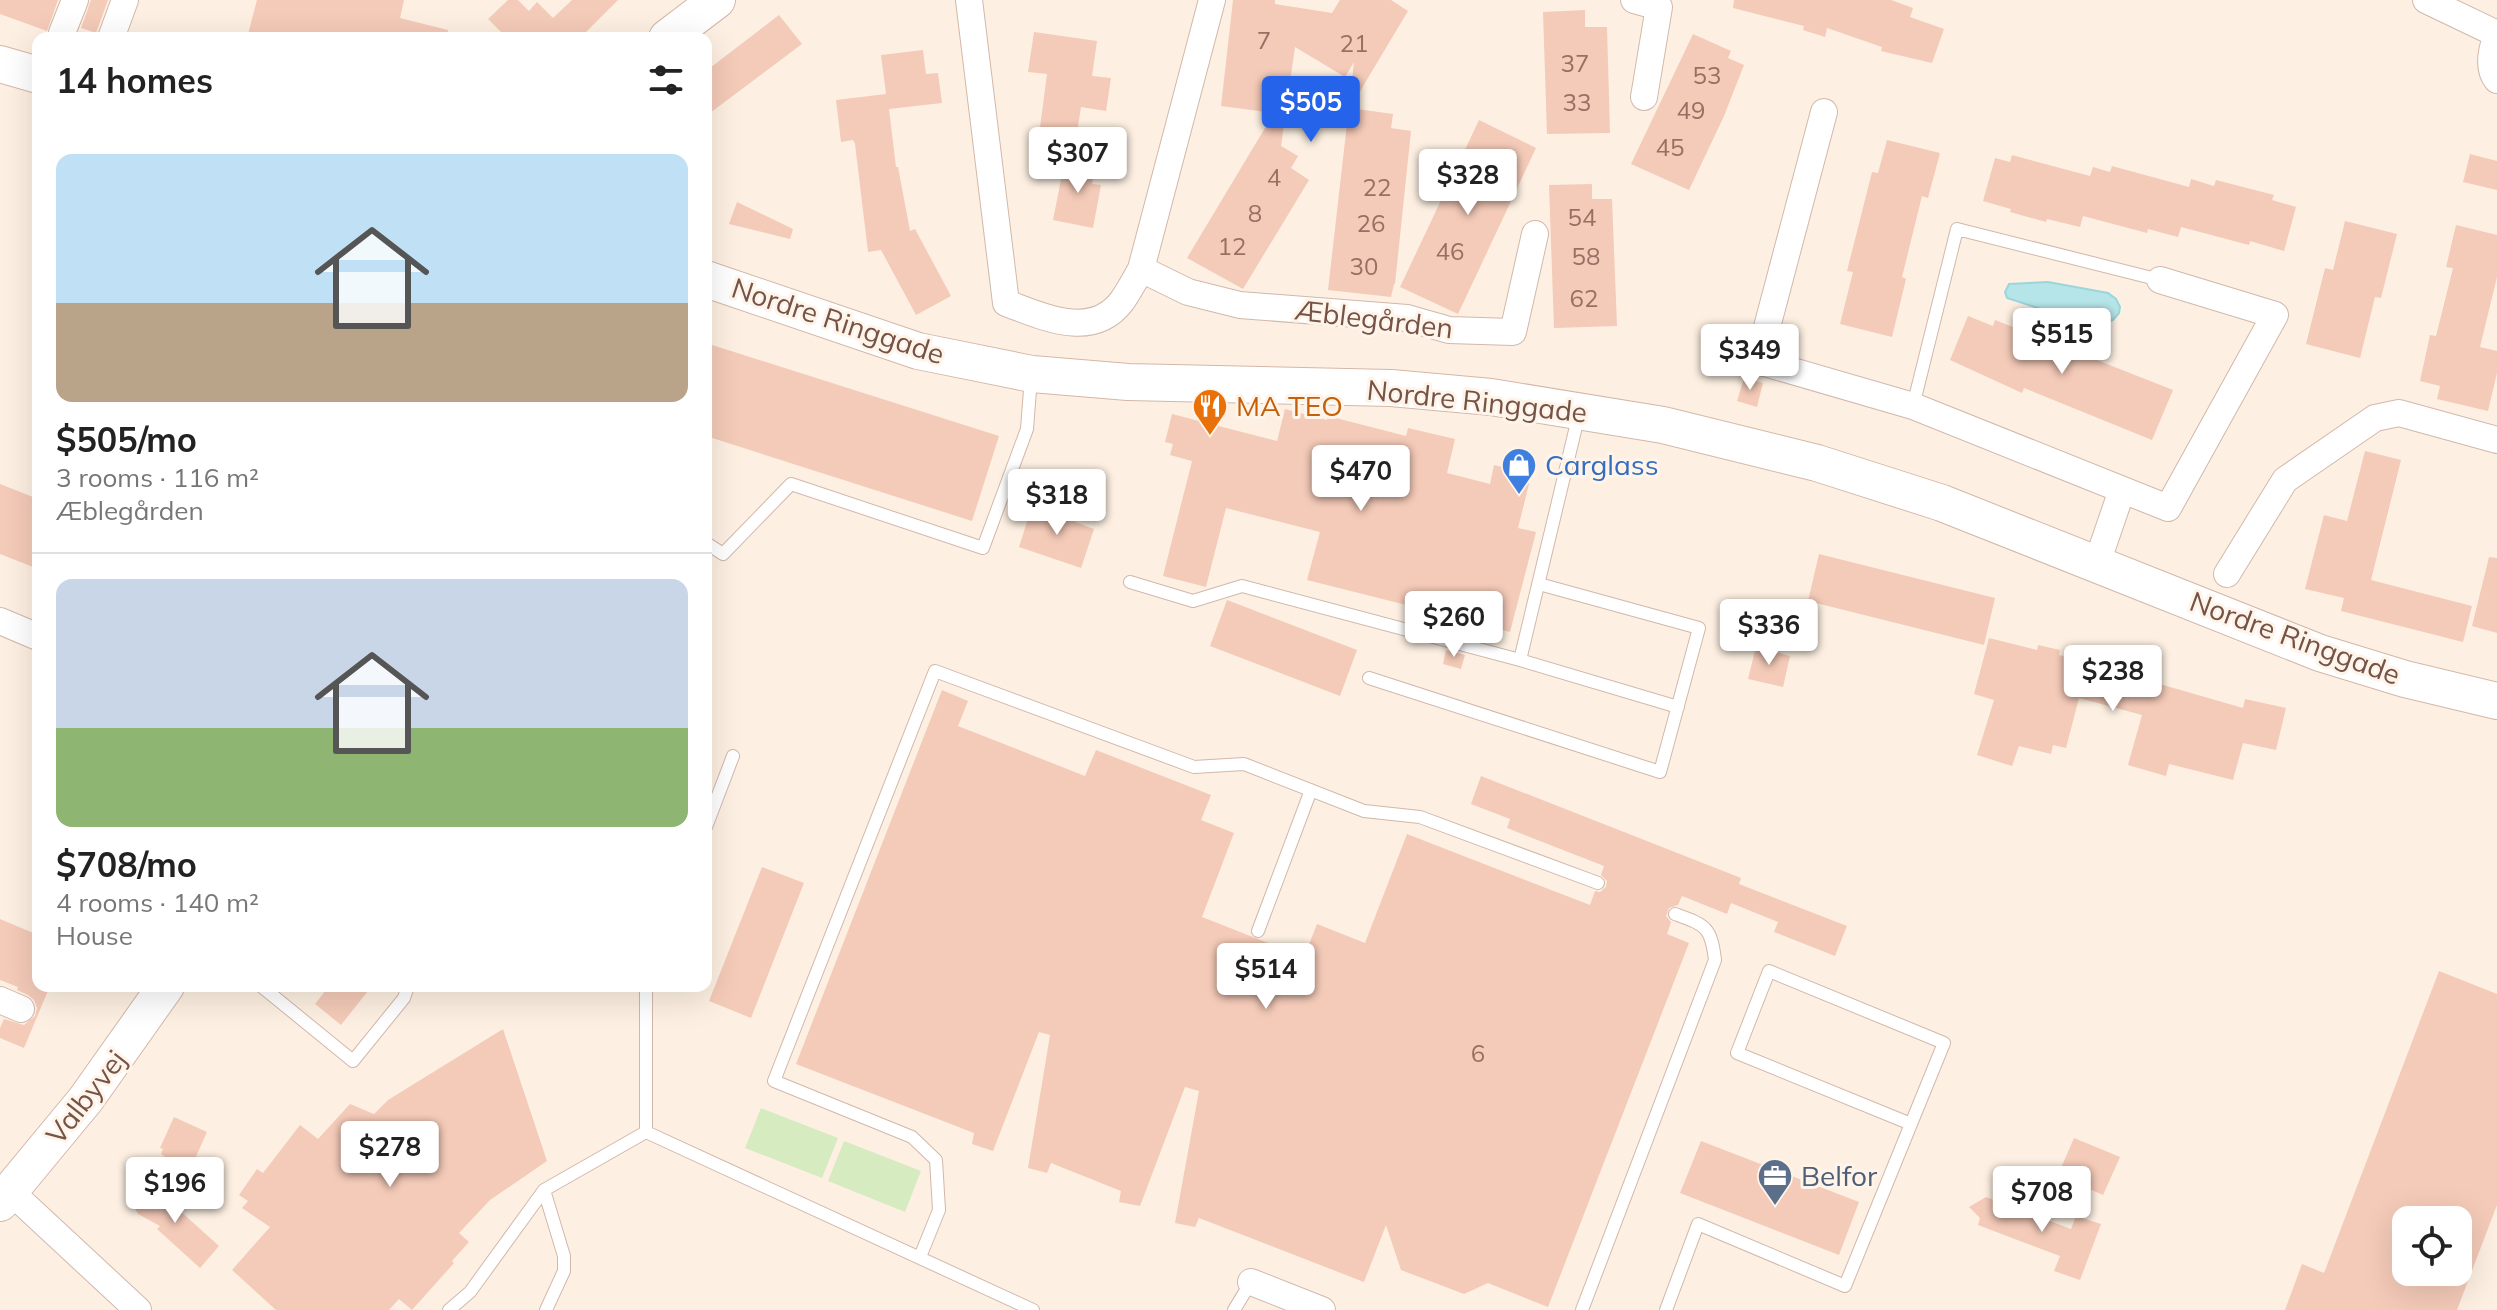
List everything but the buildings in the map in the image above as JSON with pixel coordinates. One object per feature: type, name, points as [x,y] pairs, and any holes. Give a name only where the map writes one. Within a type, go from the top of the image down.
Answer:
[{"type":"street","points":[[62,32],[75,0]]},
{"type":"street","points":[[113,32],[125,0]]},
{"type":"street","points":[[675,32],[717,0]]},
{"type":"street","points":[[969,0],[1006,303],[1071,323],[1086,324],[1111,312],[1121,303],[1141,269],[1212,0]]},
{"type":"street","points":[[1634,0],[1659,7],[1644,97]]},
{"type":"street","points":[[2426,0],[2497,34],[2491,50],[2492,74],[2497,80]]},
{"type":"street","points":[[0,64],[32,73]]},
{"type":"street","points":[[1824,112],[1758,361],[1913,406],[2168,508],[2275,315],[2160,280]]},
{"type":"street","name":"Æblegården","points":[[1141,269],[1188,292],[1240,305],[1407,318],[1449,330],[1513,332],[1535,234]]},
{"type":"street","name":"Nordre Ringgade","points":[[712,281],[918,351],[1032,374],[1128,382],[1391,388],[1491,397],[1663,425],[1817,463],[1942,503],[2320,653],[2405,679],[2497,701]]},
{"type":"street","points":[[2227,574],[2285,480],[2375,418],[2399,413],[2497,440]]},
{"type":"street","points":[[2097,563],[2122,490]]},
{"type":"street","points":[[0,621],[32,634]]},
{"type":"street","name":"Valbyvej","points":[[5,1198],[86,1099],[162,992]]},
{"type":"street","points":[[5,1198],[138,1310]]},
{"type":"street","points":[[1251,1282],[1322,1310]]},
{"type":"lane","points":[[1913,406],[1957,229],[2160,280]]},
{"type":"lane","points":[[712,547],[723,554],[791,484],[983,548],[1027,429],[1032,374]]},
{"type":"lane","points":[[1520,660],[1580,411]]},
{"type":"lane","points":[[1130,582],[1193,601],[1242,586],[1520,660],[1678,707]]},
{"type":"lane","points":[[1369,678],[1660,772],[1699,628],[1539,584]]},
{"type":"lane","points":[[920,1257],[939,1210],[936,1160],[912,1137],[774,1081],[935,671],[1194,767],[1244,764],[1364,811],[1420,817],[1598,883]]},
{"type":"lane","points":[[712,811],[733,756]]},
{"type":"lane","points":[[1258,931],[1311,790]]},
{"type":"lane","points":[[1586,1309],[1715,960],[1713,937],[1699,923],[1675,914]]},
{"type":"lane","points":[[1666,1310],[1698,1224],[1845,1286],[1911,1124],[1944,1043],[1769,971],[1737,1053],[1911,1124]]},
{"type":"lane","points":[[268,992],[353,1061],[406,992]]},
{"type":"lane","points":[[646,992],[646,1132]]},
{"type":"lane","points":[[646,1132],[1033,1310]]},
{"type":"lane","points":[[449,1310],[470,1292],[544,1190],[646,1132]]},
{"type":"lane","points":[[544,1190],[564,1256],[564,1271],[546,1310]]},
{"type":"lane","points":[[1234,1310],[1251,1282]]},
{"type":"green space","points":[[761,1108],[838,1138],[822,1178],[745,1148]]},
{"type":"green space","points":[[844,1141],[921,1171],[905,1212],[828,1181]]},
{"type":"water","points":[[2048,282],[2108,293],[2116,299],[2119,313],[2105,323],[2050,312],[2007,298],[2005,292],[2009,284]]},
{"type":"place","name":"MA TEO","points":[[1210,437]]},
{"type":"place","name":"Carglass","points":[[1519,496]]},
{"type":"place","name":"Belfor","points":[[1775,1207]]}]
